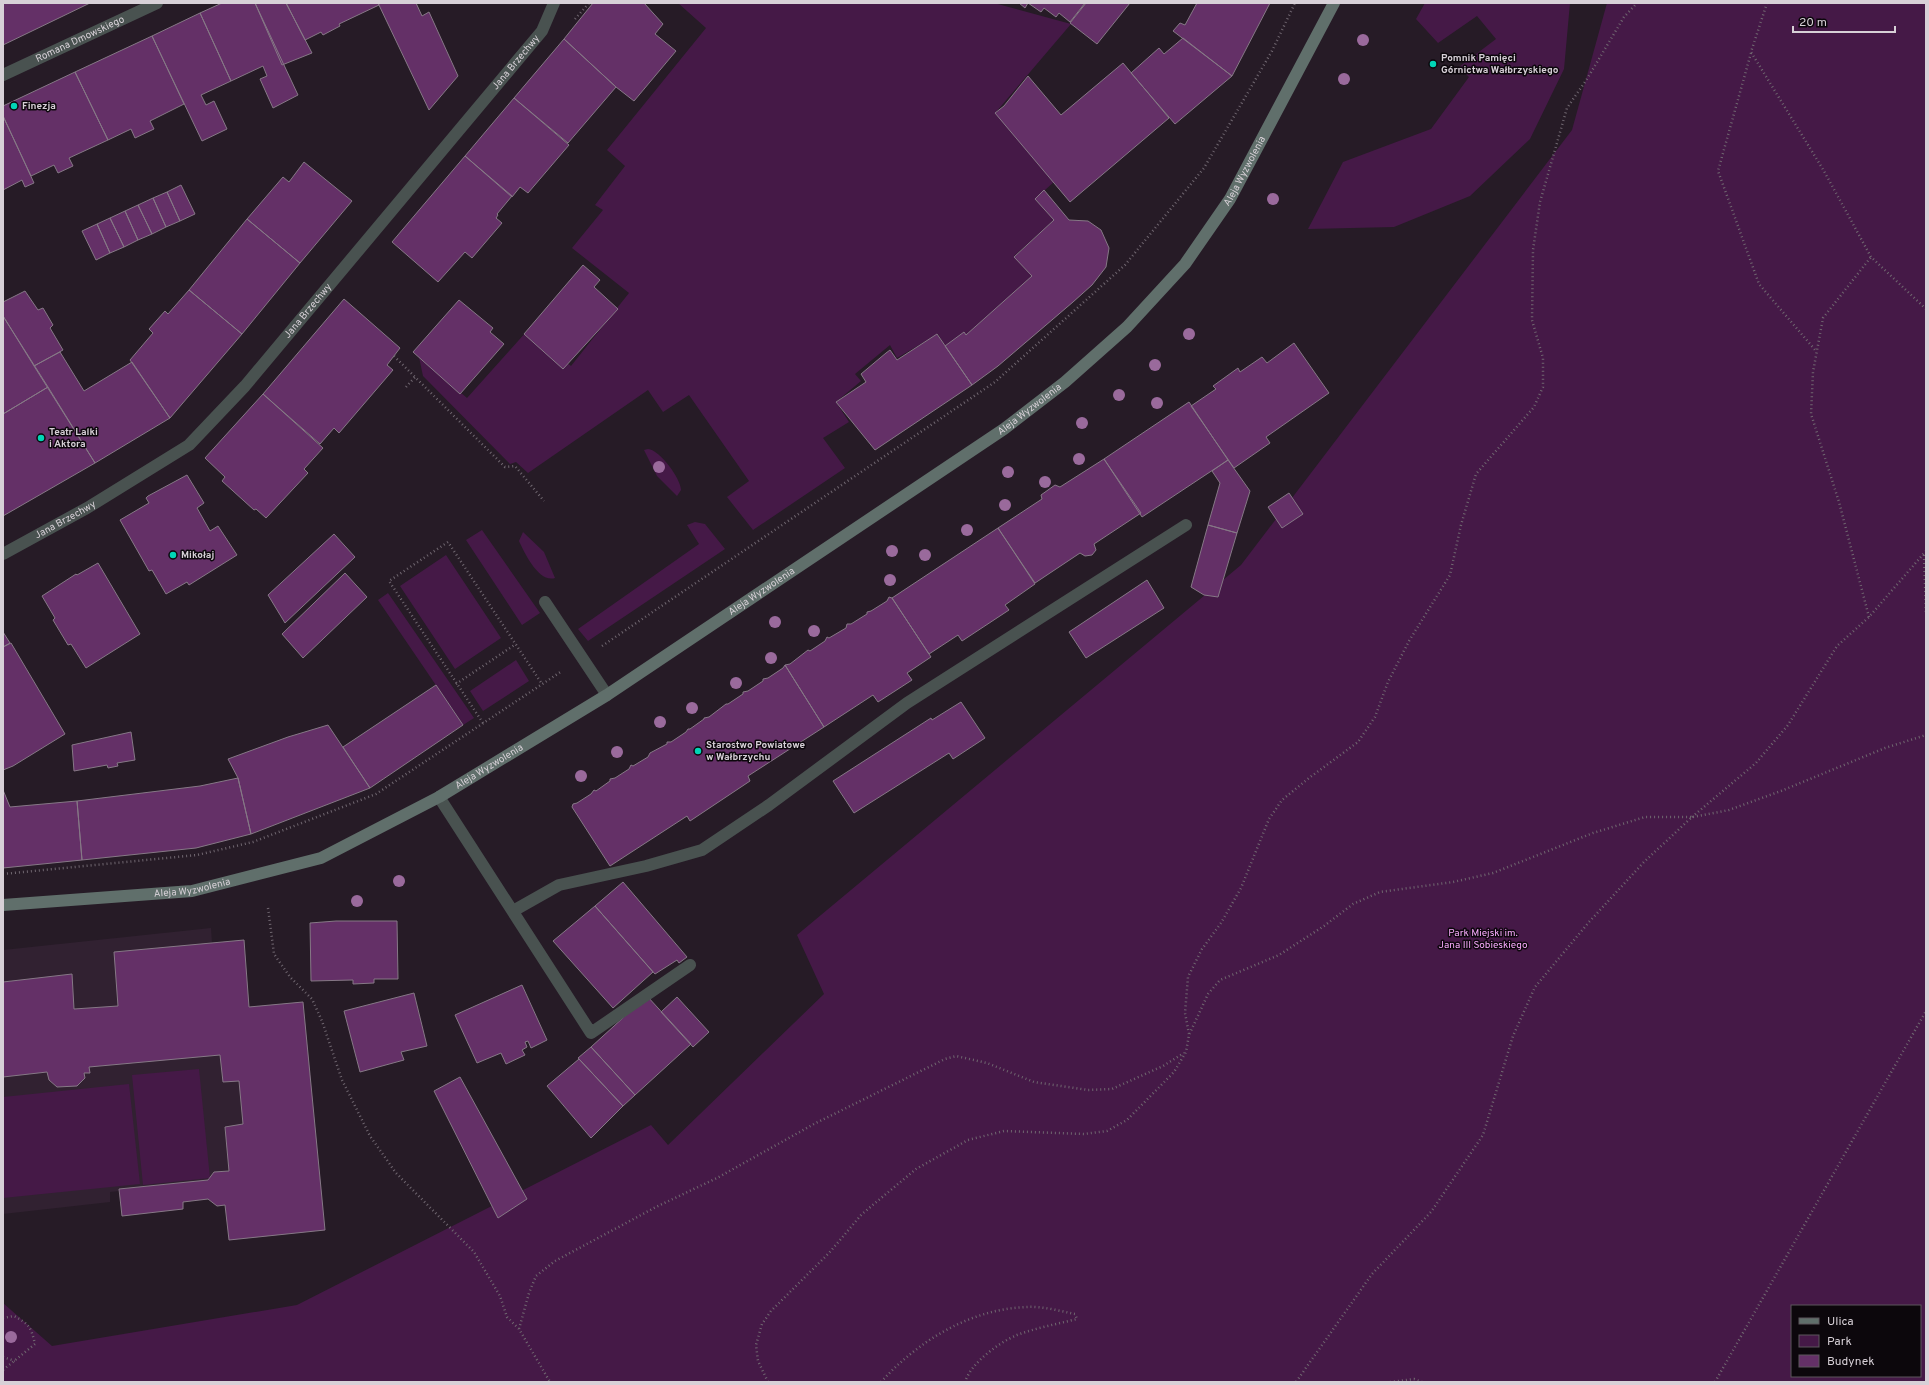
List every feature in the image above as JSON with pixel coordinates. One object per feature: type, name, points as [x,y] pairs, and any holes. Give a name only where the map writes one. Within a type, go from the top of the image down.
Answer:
[{"type":"street","name":"Romana Dmowskiego","points":[[3,75],[157,3]]},
{"type":"street","name":"Jana Brzechwy","points":[[3,554],[87,508],[189,445],[245,386],[542,31],[554,3]]},
{"type":"street","name":"Aleja Wyzwolenia","points":[[3,905],[192,891],[321,858],[438,797],[607,695],[1004,429],[1065,382],[1127,327],[1184,264],[1230,199],[1334,3]]},
{"type":"street","points":[[513,911],[559,885],[646,866],[702,850],[769,806],[907,703],[1186,525]]},
{"type":"street","points":[[545,602],[607,695]]},
{"type":"street","points":[[438,797],[591,1033],[690,965]]},
{"type":"path","points":[[3,874],[197,855],[253,842],[376,794],[583,658],[995,382],[1125,265],[1204,168],[1272,51],[1296,3]]},
{"type":"path","points":[[1189,1035],[1185,1013],[1188,977],[1202,949],[1241,888],[1268,819],[1282,800],[1358,742],[1376,717],[1388,682],[1409,641],[1450,575],[1461,525],[1476,474],[1534,407],[1544,386],[1543,358],[1532,320],[1533,250],[1540,202],[1567,108],[1591,73],[1624,17],[1637,3]]},
{"type":"path","points":[[1768,3],[1751,52],[1718,170],[1759,284],[1816,352]]},
{"type":"path","points":[[1751,52],[1824,171],[1871,257],[1926,309]]},
{"type":"path","points":[[1868,617],[1839,502],[1811,414],[1812,372],[1823,318],[1871,257]]},
{"type":"path","points":[[394,356],[505,467],[515,466],[544,501]]},
{"type":"path","points":[[406,387],[415,378]]},
{"type":"path","points":[[483,724],[389,581],[448,542],[542,684]]},
{"type":"path","points":[[1296,1382],[1372,1274],[1432,1212],[1483,1135],[1513,1036],[1536,987],[1589,922],[1644,862],[1692,817],[1756,763],[1788,725],[1837,646],[1868,617],[1926,551]]},
{"type":"path","points":[[1924,555],[1926,615]]},
{"type":"path","points":[[456,684],[516,644]]},
{"type":"path","points":[[768,1382],[758,1362],[756,1345],[762,1324],[768,1315],[829,1253],[862,1214],[916,1169],[968,1140],[1004,1131],[1084,1134],[1107,1131],[1127,1120],[1174,1072],[1186,1052],[1189,1035],[1208,994],[1220,980],[1279,955],[1324,926],[1353,904],[1380,892],[1453,882],[1493,873],[1593,833],[1645,817],[1692,817],[1729,810],[1787,789],[1885,748],[1926,735]]},
{"type":"path","points":[[268,908],[274,954],[290,977],[312,999],[322,1021],[342,1080],[370,1136],[396,1173],[474,1252],[500,1296],[507,1316],[519,1329],[550,1382]]},
{"type":"path","points":[[1715,1382],[1926,1010]]},
{"type":"path","points":[[519,1329],[529,1293],[536,1276],[546,1267],[656,1207],[717,1178],[814,1124],[945,1059],[956,1056],[988,1063],[1034,1082],[1088,1090],[1112,1089],[1164,1066],[1186,1052]]},
{"type":"path","points":[[881,1382],[914,1351],[939,1333],[977,1316],[1008,1308],[1029,1307],[1075,1314],[1077,1319],[1016,1336],[991,1351],[974,1365],[964,1382]]},
{"type":"path","points":[[3,1318],[14,1316],[27,1323],[32,1332],[35,1344],[3,1370]]},
{"type":"path","points":[[3,1357],[15,1361]]},
{"type":"path","points":[[1390,1382],[1414,1380],[1422,1382]]},
{"type":"shaded area","points":[[211,928],[212,943],[244,940],[249,1007],[303,1002],[325,1230],[229,1240],[225,1205],[217,1206],[208,1199],[184,1202],[183,1209],[122,1216],[119,1191],[110,1192],[110,1202],[3,1214],[3,950]]},
{"type":"green space","points":[[678,3],[994,3],[1071,24],[996,112],[1055,181],[1035,199],[1054,220],[1014,256],[1032,276],[966,335],[964,333],[945,346],[938,334],[897,358],[890,345],[855,374],[861,381],[836,402],[849,422],[823,438],[845,468],[753,530],[727,497],[749,481],[689,395],[663,412],[648,390],[528,473],[516,462],[510,464],[423,376],[419,357],[467,398],[527,331],[571,366],[629,293],[572,248],[603,210],[595,205],[625,166],[607,150],[706,28]]},
{"type":"green space","points":[[1425,3],[1570,3],[1564,69],[1530,139],[1470,196],[1394,227],[1308,229],[1343,162],[1431,129],[1469,77],[1459,67],[1496,39],[1477,16],[1438,43],[1416,19]]},
{"type":"green space","name":"Park Miejski im. Jana III Sobieskiego","points":[[1607,3],[1926,3],[1926,1382],[3,1382],[3,1303],[52,1346],[297,1305],[651,1125],[668,1145],[824,994],[797,935],[1241,565],[1572,130]]},
{"type":"green space","points":[[648,449],[658,454],[674,472],[681,490],[677,496],[657,476],[644,450]]},
{"type":"green space","points":[[695,522],[705,524],[725,549],[588,641],[578,629],[699,544],[687,525]]},
{"type":"green space","points":[[482,530],[540,613],[522,625],[466,540]]},
{"type":"green space","points":[[523,532],[544,552],[555,578],[543,576],[533,566],[519,541]]},
{"type":"green space","points":[[446,555],[501,638],[455,669],[400,586]]},
{"type":"green space","points":[[388,593],[474,718],[463,725],[378,600]]},
{"type":"green space","points":[[516,660],[529,681],[483,711],[470,691]]},
{"type":"green space","points":[[199,1069],[210,1178],[143,1185],[132,1075]]},
{"type":"green space","points":[[129,1084],[140,1184],[3,1198],[3,1097]]},
{"type":"building","points":[[3,3],[90,3],[3,45]]},
{"type":"building","points":[[222,3],[255,3],[298,95],[273,108],[260,79],[267,76],[263,66],[231,81],[200,13]]},
{"type":"building","points":[[255,3],[286,3],[312,53],[282,65]]},
{"type":"building","points":[[286,3],[378,3],[379,5],[339,24],[340,26],[323,35],[321,32],[305,40]]},
{"type":"building","points":[[378,3],[416,3],[422,16],[429,12],[458,76],[429,110]]},
{"type":"building","points":[[593,3],[644,3],[663,24],[655,34],[676,51],[634,101],[616,87],[564,39]]},
{"type":"building","points":[[1019,3],[1028,3],[1025,8]]},
{"type":"building","points":[[1028,3],[1085,3],[1070,22],[1059,13],[1056,17],[1044,8],[1041,12]]},
{"type":"building","points":[[1086,3],[1130,3],[1097,44],[1070,23]]},
{"type":"building","points":[[1197,3],[1270,3],[1232,76],[1173,31],[1180,23],[1185,25]]},
{"type":"building","points":[[200,13],[231,81],[201,95],[206,105],[214,101],[227,129],[202,141],[152,36]]},
{"type":"building","points":[[152,36],[184,104],[150,121],[154,129],[135,138],[131,129],[108,140],[75,72]]},
{"type":"building","points":[[1183,38],[1232,76],[1175,124],[1131,73],[1159,48],[1164,54]]},
{"type":"building","points":[[564,39],[616,87],[568,143],[514,98]]},
{"type":"building","points":[[1123,63],[1169,118],[1070,202],[995,113],[1004,106],[1028,76],[1061,115]]},
{"type":"building","points":[[75,72],[108,140],[69,158],[73,166],[58,173],[54,165],[31,176],[3,116],[3,106]]},
{"type":"building","points":[[514,98],[569,145],[528,193],[520,187],[512,197],[465,156]]},
{"type":"building","points":[[3,116],[34,183],[25,187],[22,180],[3,190]]},
{"type":"building","points":[[465,156],[512,196],[497,214],[498,215],[496,218],[502,223],[472,258],[465,252],[438,282],[392,242]]},
{"type":"building","points":[[304,162],[352,201],[300,263],[247,219],[283,177],[289,182]]},
{"type":"building","points":[[181,185],[195,214],[180,221],[167,192]]},
{"type":"building","points":[[1044,190],[1069,220],[1088,221],[1101,230],[1109,248],[1106,267],[1092,285],[1073,302],[998,366],[972,385],[945,346],[964,332],[966,335],[1032,276],[1014,257],[1054,220],[1035,199]]},
{"type":"building","points":[[167,192],[180,221],[166,227],[153,198]]},
{"type":"building","points":[[153,198],[166,227],[152,234],[138,205]]},
{"type":"building","points":[[138,205],[152,234],[138,240],[125,211]]},
{"type":"building","points":[[125,211],[138,240],[124,247],[110,218]]},
{"type":"building","points":[[110,218],[124,247],[110,253],[97,224]]},
{"type":"building","points":[[247,219],[300,263],[242,334],[189,290]]},
{"type":"building","points":[[97,224],[110,253],[96,260],[82,231]]},
{"type":"building","points":[[583,265],[600,280],[594,287],[618,309],[563,369],[524,334]]},
{"type":"building","points":[[189,290],[242,334],[170,418],[130,360],[153,333],[149,329],[165,311],[168,314]]},
{"type":"building","points":[[25,291],[38,310],[43,308],[53,325],[50,328],[63,350],[34,366],[3,316],[3,302]]},
{"type":"building","points":[[344,299],[400,348],[387,365],[393,370],[339,433],[334,428],[320,444],[263,394]]},
{"type":"building","points":[[459,300],[493,328],[490,332],[504,344],[460,394],[413,352]]},
{"type":"building","points":[[3,316],[48,387],[3,414]]},
{"type":"building","points":[[937,334],[972,385],[875,450],[836,402],[866,382],[861,374],[890,350],[897,360]]},
{"type":"building","points":[[1294,343],[1329,393],[1266,437],[1270,443],[1234,468],[1191,406],[1216,389],[1213,386],[1238,368],[1240,372],[1262,357],[1267,363]]},
{"type":"building","points":[[60,352],[84,391],[132,362],[170,418],[95,463],[34,366]]},
{"type":"building","name":"Teatr Lalki i Aktora","points":[[48,387],[95,463],[3,516],[3,414]]},
{"type":"building","points":[[263,394],[323,448],[304,469],[308,473],[266,518],[256,509],[254,510],[222,481],[225,477],[205,458]]},
{"type":"building","points":[[1189,402],[1228,460],[1142,517],[1104,459]]},
{"type":"building","points":[[1104,459],[1141,513],[1094,544],[1096,550],[1092,555],[1085,556],[1080,553],[1035,583],[998,528],[1042,499],[1041,495],[1055,485],[1060,487]]},
{"type":"building","points":[[1228,460],[1250,491],[1237,533],[1208,525],[1220,483],[1212,471]]},
{"type":"building","points":[[187,475],[204,503],[197,508],[210,531],[218,526],[237,555],[189,585],[187,582],[166,594],[152,570],[149,571],[120,520],[149,503],[146,498],[148,496]]},
{"type":"building","points":[[1289,493],[1303,514],[1282,528],[1268,507]]},
{"type":"building","points":[[1208,525],[1237,533],[1218,597],[1204,595],[1191,587]]},
{"type":"building","points":[[998,528],[1035,584],[1005,605],[1009,610],[962,641],[958,635],[929,654],[892,598]]},
{"type":"building","points":[[334,534],[355,557],[285,623],[268,595]]},
{"type":"building","points":[[98,563],[140,634],[86,668],[71,644],[68,645],[53,620],[55,618],[42,596],[76,574],[77,575]]},
{"type":"building","points":[[345,573],[367,597],[303,658],[282,634]]},
{"type":"building","points":[[1147,580],[1164,608],[1086,658],[1069,632]]},
{"type":"building","points":[[889,597],[892,598],[931,657],[907,673],[912,680],[878,702],[873,695],[824,727],[785,665],[790,664],[808,650],[810,651],[825,641],[827,637],[829,638],[846,628],[847,624],[851,624],[867,614],[867,612],[887,601]]},
{"type":"building","points":[[3,632],[10,643],[3,647]]},
{"type":"building","points":[[11,643],[65,734],[13,766],[3,770],[3,647]]},
{"type":"building","points":[[785,665],[824,727],[748,776],[750,781],[690,821],[687,816],[610,866],[572,807],[573,804],[591,794],[594,790],[596,791],[610,781],[610,779],[615,778],[629,769],[631,765],[633,766],[648,757],[650,753],[667,744],[667,742],[671,742],[704,718],[709,717],[726,704],[743,694],[743,692],[748,691],[763,681],[763,679],[768,678],[783,668]]},
{"type":"building","points":[[436,685],[463,725],[370,788],[343,747]]},
{"type":"building","points":[[961,702],[985,738],[953,759],[949,753],[854,813],[833,781],[931,718],[932,720]]},
{"type":"building","points":[[328,725],[370,788],[251,834],[238,778],[228,759],[288,737]]},
{"type":"building","points":[[131,732],[135,760],[117,763],[118,766],[108,768],[107,765],[74,771],[72,745]]},
{"type":"building","points":[[238,778],[251,834],[196,848],[82,860],[77,801],[200,786]]},
{"type":"building","points":[[3,790],[10,807],[77,801],[82,860],[3,868]]},
{"type":"building","points":[[623,882],[687,957],[679,963],[677,960],[655,974],[595,906]]},
{"type":"building","points":[[595,906],[653,972],[613,1008],[553,941]]},
{"type":"building","points":[[336,921],[397,921],[398,979],[374,979],[374,983],[353,984],[353,980],[311,981],[310,923]]},
{"type":"building","points":[[244,940],[249,1007],[303,1002],[325,1230],[229,1240],[225,1205],[217,1206],[208,1199],[183,1202],[183,1209],[122,1216],[119,1189],[208,1180],[214,1172],[229,1171],[225,1127],[243,1124],[239,1081],[223,1082],[220,1055],[89,1067],[90,1073],[84,1073],[85,1078],[77,1086],[57,1087],[49,1080],[47,1072],[3,1077],[3,982],[72,974],[74,1009],[118,1006],[114,952]]},
{"type":"building","points":[[522,985],[547,1040],[531,1048],[528,1041],[525,1042],[527,1047],[522,1050],[525,1055],[506,1064],[501,1053],[477,1063],[455,1015]]},
{"type":"building","points":[[414,993],[427,1046],[401,1052],[404,1060],[360,1072],[344,1011]]},
{"type":"building","points":[[647,996],[691,1044],[635,1095],[591,1047]]},
{"type":"building","points":[[677,997],[709,1032],[693,1047],[661,1012]]},
{"type":"building","points":[[591,1047],[635,1095],[623,1106],[578,1058]]},
{"type":"building","points":[[579,1059],[623,1106],[591,1138],[547,1086]]},
{"type":"building","points":[[460,1077],[527,1199],[498,1218],[434,1091]]},
{"type":"place","name":"Pomnik Pamięci Górnictwa Wałbrzyskiego","points":[[1433,64]]},
{"type":"place","name":"Finezja","points":[[14,106]]},
{"type":"place","name":"Teatr Lalki i Aktora","points":[[41,438]]},
{"type":"place","name":"Mikołaj","points":[[173,555]]},
{"type":"place","name":"Starostwo Powiatowe w Wałbrzychu","points":[[698,751]]}]
